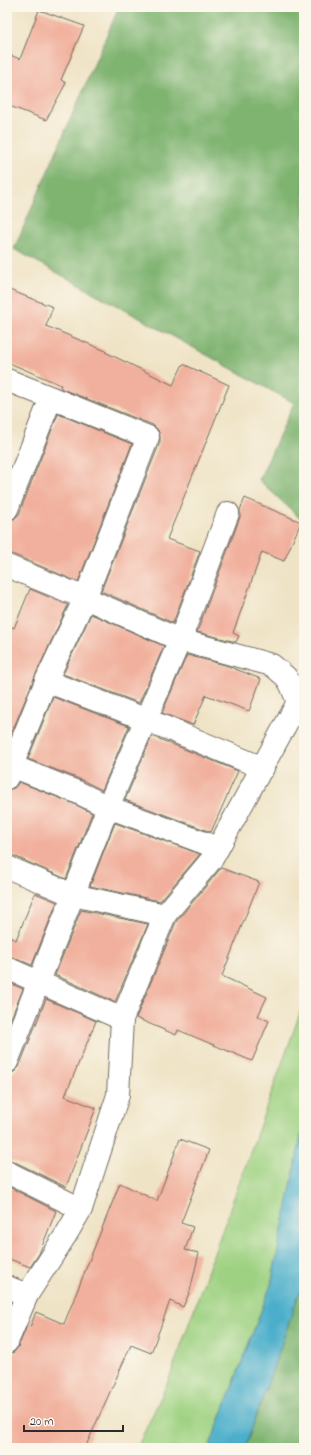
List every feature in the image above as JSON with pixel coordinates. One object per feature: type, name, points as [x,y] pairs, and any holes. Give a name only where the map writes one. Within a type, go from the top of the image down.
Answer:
[{"type":"street","points":[[7,380],[148,437],[85,598],[46,681],[8,769],[77,792],[108,806],[218,848]]},
{"type":"street","points":[[7,509],[51,398]]},
{"type":"street","points":[[7,1062],[108,806],[180,640],[228,513]]},
{"type":"street","points":[[7,566],[85,598],[180,640],[272,665],[288,681],[298,702],[212,859],[165,915],[122,1019],[118,1094],[81,1209],[67,1233],[17,1291],[7,1342]]},
{"type":"street","points":[[46,681],[145,719],[263,768]]},
{"type":"street","points":[[7,867],[73,895],[165,915]]},
{"type":"street","points":[[7,968],[122,1019]]},
{"type":"street","points":[[7,1172],[81,1209]]},
{"type":"green space","points":[[119,7],[304,7],[304,522],[259,480],[294,403],[14,249]]},
{"type":"green space","points":[[304,1002],[304,1122],[271,1285],[209,1448],[137,1448],[168,1382]]},
{"type":"green space","points":[[304,1278],[304,1448],[245,1448],[301,1288]]},
{"type":"water","points":[[304,1122],[304,1278],[245,1448],[209,1448],[271,1285]]},
{"type":"building","points":[[39,10],[84,26],[61,80],[66,83],[46,120],[7,105],[7,54],[20,59]]},
{"type":"building","points":[[7,289],[53,307],[46,326],[106,351],[105,352],[173,385],[183,364],[229,385],[167,539],[200,551],[173,623],[101,591],[160,442],[158,430],[153,425],[62,389],[60,387],[61,385],[7,362]]},
{"type":"building","points":[[58,414],[132,444],[78,582],[12,554],[7,554],[7,521],[14,519],[19,514]]},
{"type":"building","points":[[245,498],[301,522],[284,561],[262,552],[233,633],[239,636],[236,642],[197,632],[240,517],[240,510]]},
{"type":"building","points":[[30,589],[68,605],[35,676],[7,744],[7,625],[14,628]]},
{"type":"building","points":[[91,614],[164,646],[139,703],[63,674]]},
{"type":"building","points":[[187,655],[225,665],[261,679],[249,711],[206,695],[193,725],[162,713]]},
{"type":"building","points":[[53,697],[129,726],[102,790],[82,780],[28,759]]},
{"type":"building","points":[[152,736],[238,771],[211,832],[125,800]]},
{"type":"building","points":[[19,782],[72,803],[92,813],[66,879],[12,855],[7,855],[7,790],[14,788]]},
{"type":"building","points":[[115,823],[200,854],[160,901],[90,886]]},
{"type":"building","points":[[221,868],[259,882],[222,976],[267,997],[258,1016],[269,1021],[252,1061],[178,1030],[176,1035],[136,1018],[176,922]]},
{"type":"building","points":[[35,893],[57,902],[32,965],[7,956],[7,936],[16,940]]},
{"type":"building","points":[[81,910],[148,924],[115,1002],[55,975]]},
{"type":"building","points":[[7,982],[23,989],[7,1028]]},
{"type":"building","points":[[46,999],[96,1021],[65,1096],[96,1108],[66,1187],[13,1161],[7,1160],[7,1074],[14,1072],[19,1067]]},
{"type":"building","points":[[180,1139],[209,1150],[181,1223],[193,1227],[185,1250],[199,1253],[190,1291],[183,1307],[170,1301],[151,1353],[131,1345],[85,1448],[7,1448],[7,1354],[14,1352],[18,1347],[27,1326],[30,1327],[36,1312],[64,1324],[120,1183],[157,1201]]},
{"type":"building","points":[[7,1186],[56,1211],[39,1254],[30,1267],[7,1258]]}]
